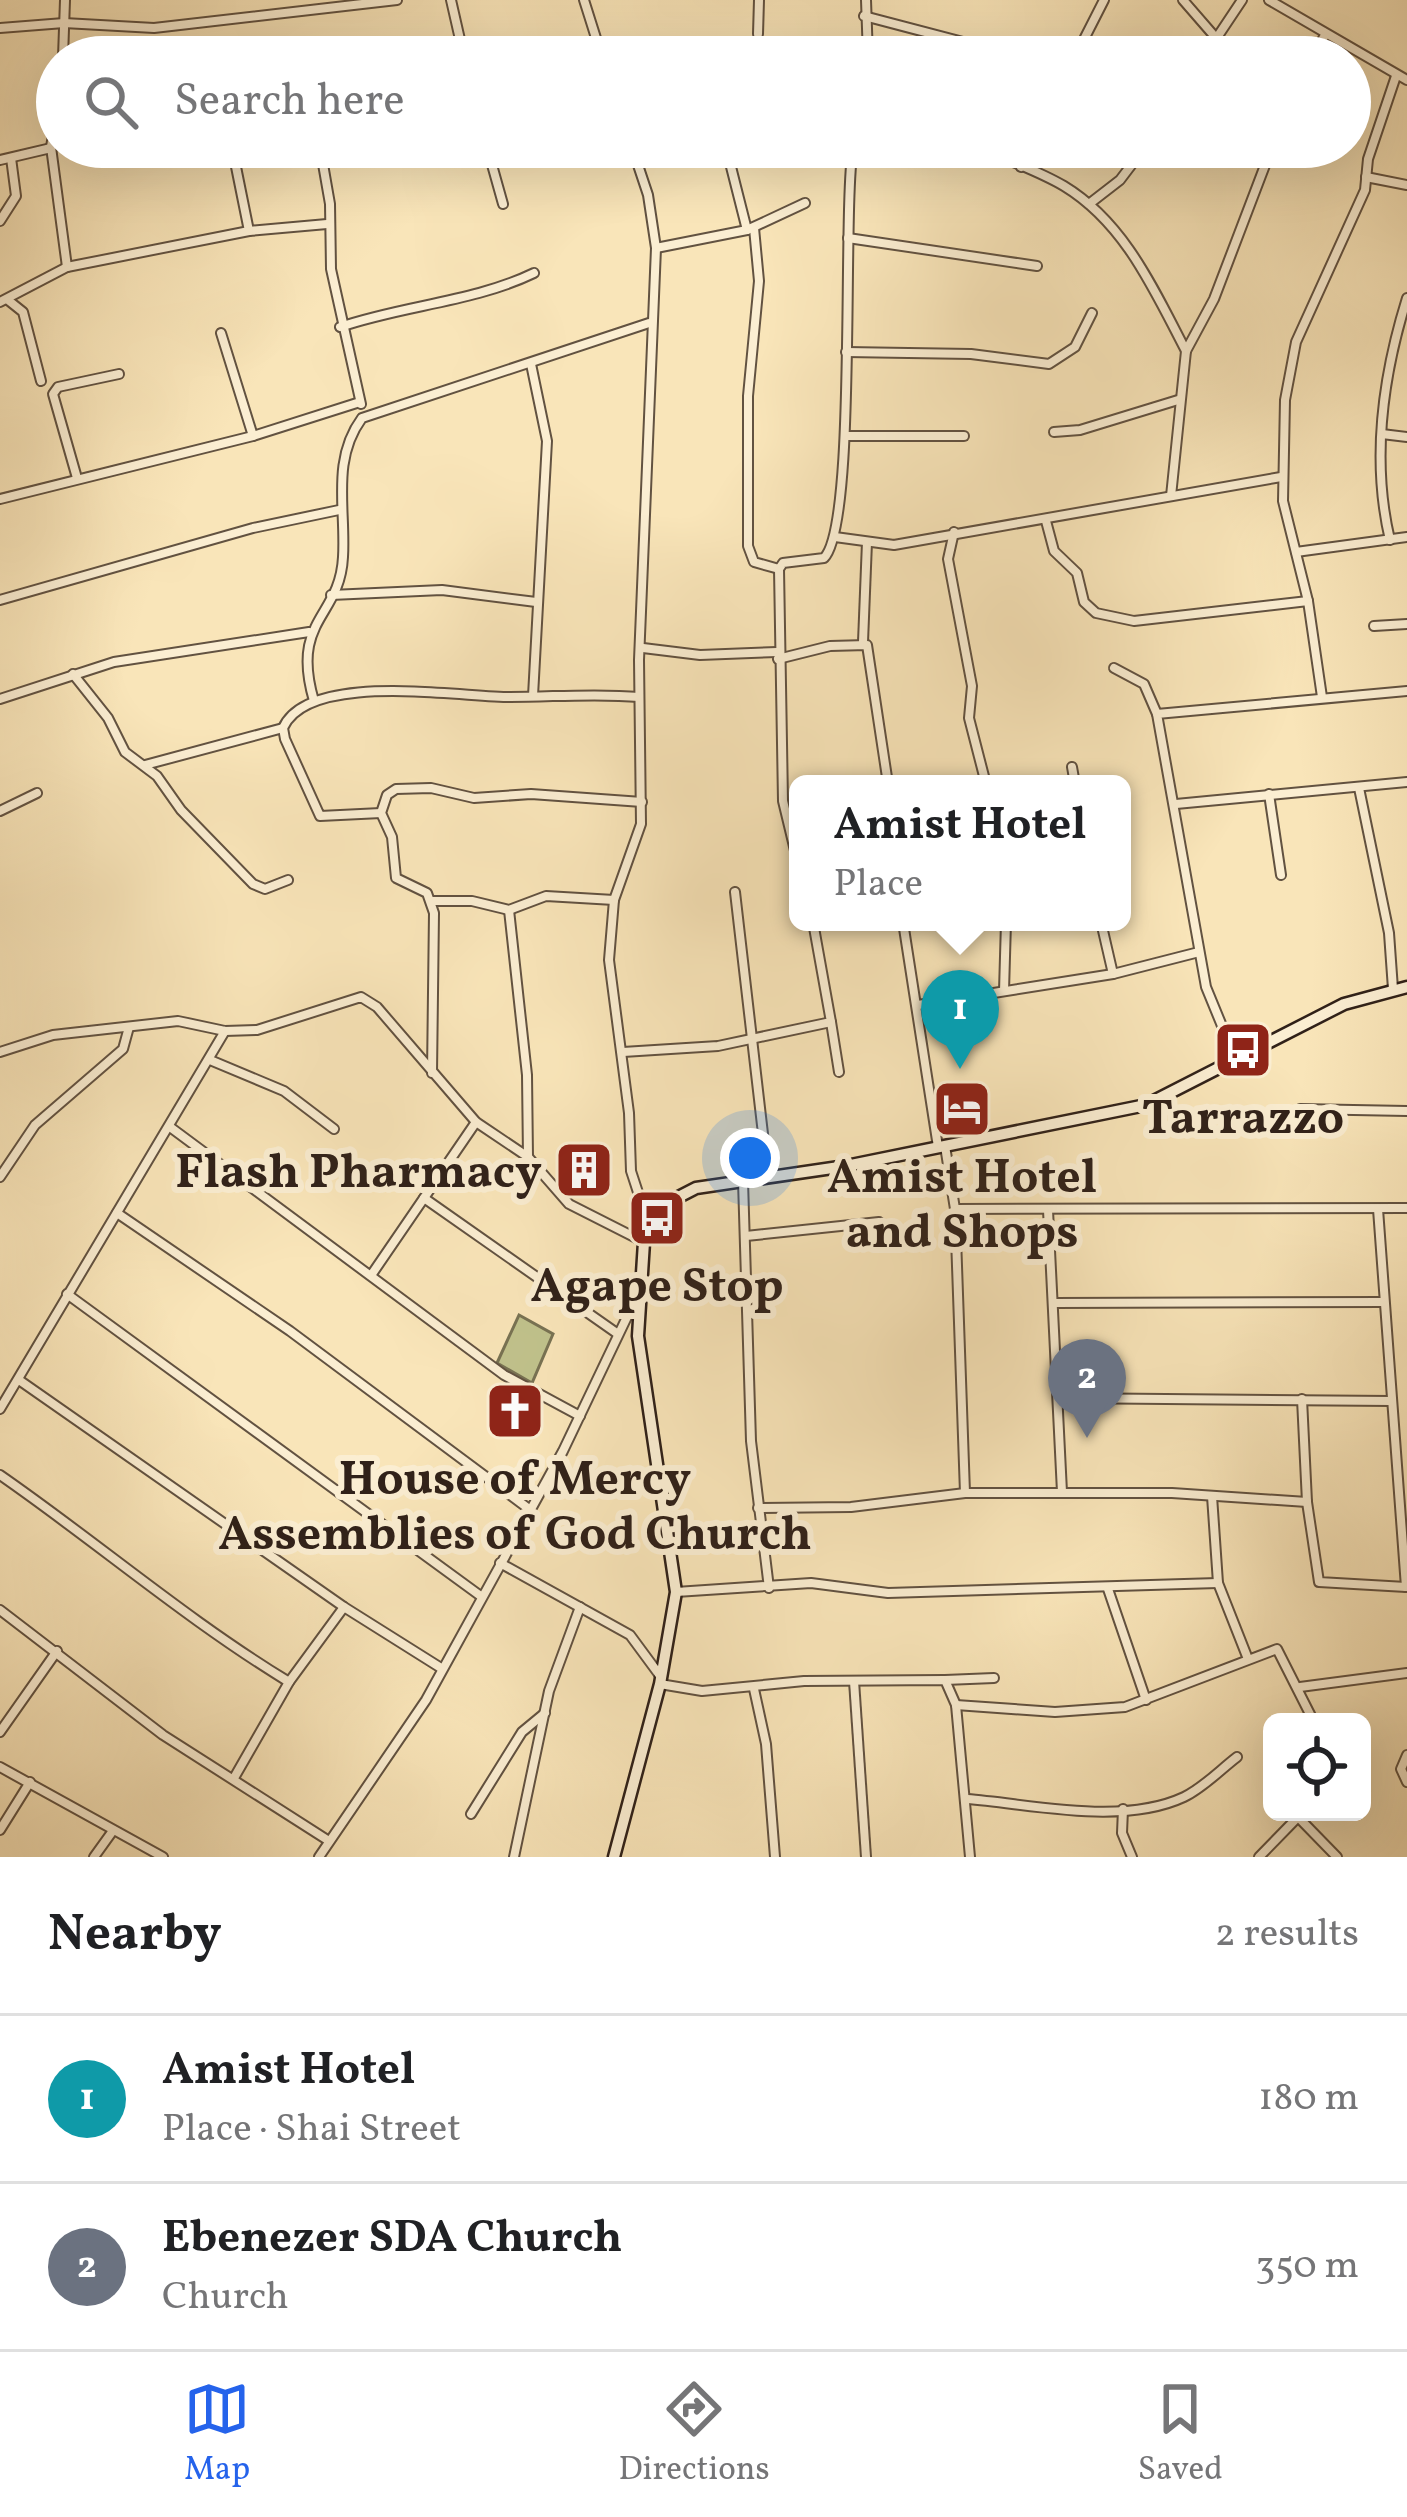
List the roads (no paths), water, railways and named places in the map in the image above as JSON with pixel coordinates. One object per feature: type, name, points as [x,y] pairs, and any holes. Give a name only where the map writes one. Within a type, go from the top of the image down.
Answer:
[{"type":"street","points":[[64,36],[65,0]]},
{"type":"street","points":[[0,28],[64,22],[154,28],[397,0]]},
{"type":"street","points":[[451,0],[459,36]]},
{"type":"street","points":[[584,0],[595,36]]},
{"type":"street","points":[[758,34],[759,0]]},
{"type":"street","points":[[866,0],[866,36]]},
{"type":"street","points":[[1086,36],[1104,0]]},
{"type":"street","points":[[1183,0],[1214,36]]},
{"type":"street","points":[[1217,36],[1242,0]]},
{"type":"street","points":[[1269,0],[1324,35]]},
{"type":"street","points":[[864,16],[940,36]]},
{"type":"street","points":[[1371,62],[1407,80]]},
{"type":"street","points":[[1371,160],[1396,76]]},
{"type":"street","points":[[0,221],[16,196],[5,159],[36,151]]},
{"type":"street","points":[[54,168],[68,267]]},
{"type":"street","points":[[236,168],[249,231]]},
{"type":"street","points":[[314,701],[307,666],[309,632],[331,595],[343,556],[339,510],[345,452],[362,418],[340,327],[324,168]]},
{"type":"street","points":[[493,168],[502,204]]},
{"type":"street","points":[[639,168],[656,248],[639,697],[642,802],[640,824],[614,900],[610,990],[623,1052],[631,1171],[649,1226]]},
{"type":"street","points":[[732,168],[759,281],[748,396],[748,545],[754,562],[779,569]]},
{"type":"street","points":[[789,826],[783,801],[779,569],[783,563],[824,558],[835,537],[845,436],[846,202],[850,168]]},
{"type":"street","points":[[1025,168],[1089,204],[1152,281],[1186,351]]},
{"type":"street","points":[[1089,204],[1129,168]]},
{"type":"street","points":[[1171,496],[1186,351],[1214,299],[1264,168]]},
{"type":"street","points":[[1322,697],[1308,601],[1280,477],[1285,400],[1296,342],[1369,168]]},
{"type":"street","points":[[1366,177],[1407,185]]},
{"type":"street","points":[[656,248],[750,229],[805,203]]},
{"type":"street","points":[[4,300],[68,267],[249,231],[327,224]]},
{"type":"street","points":[[848,238],[1037,266]]},
{"type":"street","points":[[340,327],[426,301],[492,291],[534,273]]},
{"type":"street","points":[[1390,540],[1382,503],[1382,434],[1389,358],[1407,298]]},
{"type":"street","points":[[4,300],[23,312],[41,381]]},
{"type":"street","points":[[846,352],[971,355],[1049,364],[1075,347],[1092,313]]},
{"type":"street","points":[[362,418],[650,323]]},
{"type":"street","points":[[221,333],[253,436]]},
{"type":"street","points":[[531,364],[547,442],[532,696]]},
{"type":"street","points":[[79,479],[70,465],[53,394],[58,387],[118,374]]},
{"type":"street","points":[[1054,432],[1079,430],[1178,400]]},
{"type":"street","points":[[0,499],[253,436],[360,402]]},
{"type":"street","points":[[1382,434],[1407,437]]},
{"type":"street","points":[[845,436],[964,436]]},
{"type":"street","points":[[835,537],[894,545],[1280,477]]},
{"type":"street","points":[[0,601],[253,528],[339,510]]},
{"type":"street","points":[[1046,521],[1054,551],[1077,573],[1084,602],[1108,617],[1134,621],[1308,601]]},
{"type":"street","points":[[954,532],[948,560],[972,686],[969,718],[984,775]]},
{"type":"street","points":[[1296,552],[1407,537]]},
{"type":"street","points":[[867,542],[863,643],[870,650],[887,775]]},
{"type":"street","points":[[331,595],[442,590],[536,602]]},
{"type":"street","points":[[1374,626],[1407,624]]},
{"type":"street","points":[[0,700],[73,674],[309,632]]},
{"type":"street","points":[[643,648],[700,655],[778,656],[863,643]]},
{"type":"street","points":[[1114,668],[1144,684],[1157,714],[1211,1006],[1236,1060]]},
{"type":"street","points":[[73,674],[108,718],[125,752],[145,765],[253,884],[265,889],[288,880]]},
{"type":"street","points":[[145,765],[283,728],[293,712],[314,701],[376,691],[639,697]]},
{"type":"street","points":[[1157,714],[1407,691]]},
{"type":"street","points":[[283,728],[320,816],[381,813]]},
{"type":"street","points":[[1072,767],[1073,775]]},
{"type":"street","points":[[1176,805],[1407,782]]},
{"type":"street","points":[[432,1075],[431,901],[427,893],[395,878],[392,837],[381,813],[386,795],[408,788],[474,798],[531,794],[642,802]]},
{"type":"street","points":[[1359,788],[1389,933],[1393,989]]},
{"type":"street","points":[[0,811],[38,793]]},
{"type":"street","points":[[1269,794],[1281,875]]},
{"type":"street","points":[[735,892],[768,1177]]},
{"type":"street","points":[[431,901],[472,901],[509,910],[546,896],[614,900]]},
{"type":"street","points":[[509,910],[527,1075],[528,1157]]},
{"type":"street","points":[[815,931],[839,1072]]},
{"type":"street","points":[[905,931],[927,1100],[955,1209],[965,1492]]},
{"type":"street","points":[[1004,991],[1006,931]]},
{"type":"street","points":[[1103,931],[1113,974]]},
{"type":"street","points":[[918,1005],[1113,974],[1199,952]]},
{"type":"street","points":[[614,1857],[661,1681],[676,1592],[641,1360],[638,1295],[644,1242],[663,1205],[681,1193],[1146,1106],[1344,1004],[1407,987]]},
{"type":"street","points":[[0,1052],[53,1035],[129,1026],[193,1021],[226,1031],[280,1025],[361,997],[376,1007],[476,1122],[528,1157],[569,1204],[644,1242]]},
{"type":"street","points":[[623,1052],[750,1039],[832,1022]]},
{"type":"street","points":[[0,1177],[35,1125],[124,1049],[129,1026]]},
{"type":"street","points":[[0,1409],[226,1031]]},
{"type":"street","points":[[210,1060],[284,1091],[334,1129]]},
{"type":"street","points":[[1300,1108],[1407,1112]]},
{"type":"street","points":[[371,1274],[476,1122]]},
{"type":"street","points":[[170,1127],[505,1375],[580,1416]]},
{"type":"street","points":[[743,1181],[758,1508],[769,1588]]},
{"type":"street","points":[[424,1198],[618,1334]]},
{"type":"street","points":[[955,1209],[1407,1208]]},
{"type":"street","points":[[1302,1399],[1307,1502],[1319,1582],[1407,1587],[1378,1209]]},
{"type":"street","points":[[1048,1210],[1062,1492]]},
{"type":"street","points":[[117,1213],[290,1330],[530,1509]]},
{"type":"street","points":[[746,1237],[879,1222]]},
{"type":"street","points":[[67,1294],[482,1597]]},
{"type":"street","points":[[319,1857],[393,1754],[580,1416],[638,1295]]},
{"type":"street","points":[[1055,1303],[1384,1302]]},
{"type":"street","points":[[19,1380],[344,1607],[441,1668]]},
{"type":"street","points":[[1059,1398],[1391,1401]]},
{"type":"street","points":[[0,1475],[172,1600],[201,1628],[289,1682]]},
{"type":"street","points":[[758,1508],[851,1507],[965,1492],[1307,1502]]},
{"type":"street","points":[[1212,1496],[1218,1583],[1248,1659]]},
{"type":"street","points":[[500,1563],[642,1645],[661,1681],[702,1691],[994,1678]]},
{"type":"street","points":[[676,1592],[836,1584],[887,1593],[1218,1583]]},
{"type":"street","points":[[1108,1589],[1146,1700]]},
{"type":"street","points":[[234,1778],[289,1682],[344,1607]]},
{"type":"street","points":[[514,1857],[556,1664],[580,1607]]},
{"type":"street","points":[[0,1610],[163,1735],[329,1841]]},
{"type":"street","points":[[956,1705],[1095,1711],[1146,1700],[1277,1649],[1310,1713]]},
{"type":"street","points":[[0,1732],[57,1652]]},
{"type":"street","points":[[1300,1687],[1407,1673]]},
{"type":"street","points":[[945,1680],[956,1705],[970,1857]]},
{"type":"street","points":[[854,1681],[866,1857]]},
{"type":"street","points":[[754,1689],[766,1744],[775,1857]]},
{"type":"street","points":[[471,1814],[522,1732],[547,1712]]},
{"type":"street","points":[[1407,1755],[1401,1769],[1407,1782]]},
{"type":"street","points":[[967,1799],[1123,1809],[1189,1795],[1237,1757]]},
{"type":"street","points":[[0,1767],[163,1857]]},
{"type":"street","points":[[0,1830],[30,1782]]},
{"type":"street","points":[[1123,1809],[1122,1833],[1132,1857]]},
{"type":"street","points":[[1259,1857],[1298,1817],[1337,1857]]},
{"type":"street","points":[[94,1857],[112,1832]]},
{"type":"place","name":"Tarrazzo","points":[[1243,1050]]},
{"type":"place","name":"Amist Hotel","points":[[960,1069]]},
{"type":"place","name":"Amist Hotel and Shops","points":[[962,1109]]},
{"type":"place","name":"Flash Pharmacy","points":[[584,1170]]},
{"type":"place","name":"Agape Stop","points":[[657,1218]]},
{"type":"place","name":"House of Mercy Assemblies of God Church","points":[[515,1411]]},
{"type":"place","name":"Ebenezer SDA Church","points":[[1087,1438]]}]
